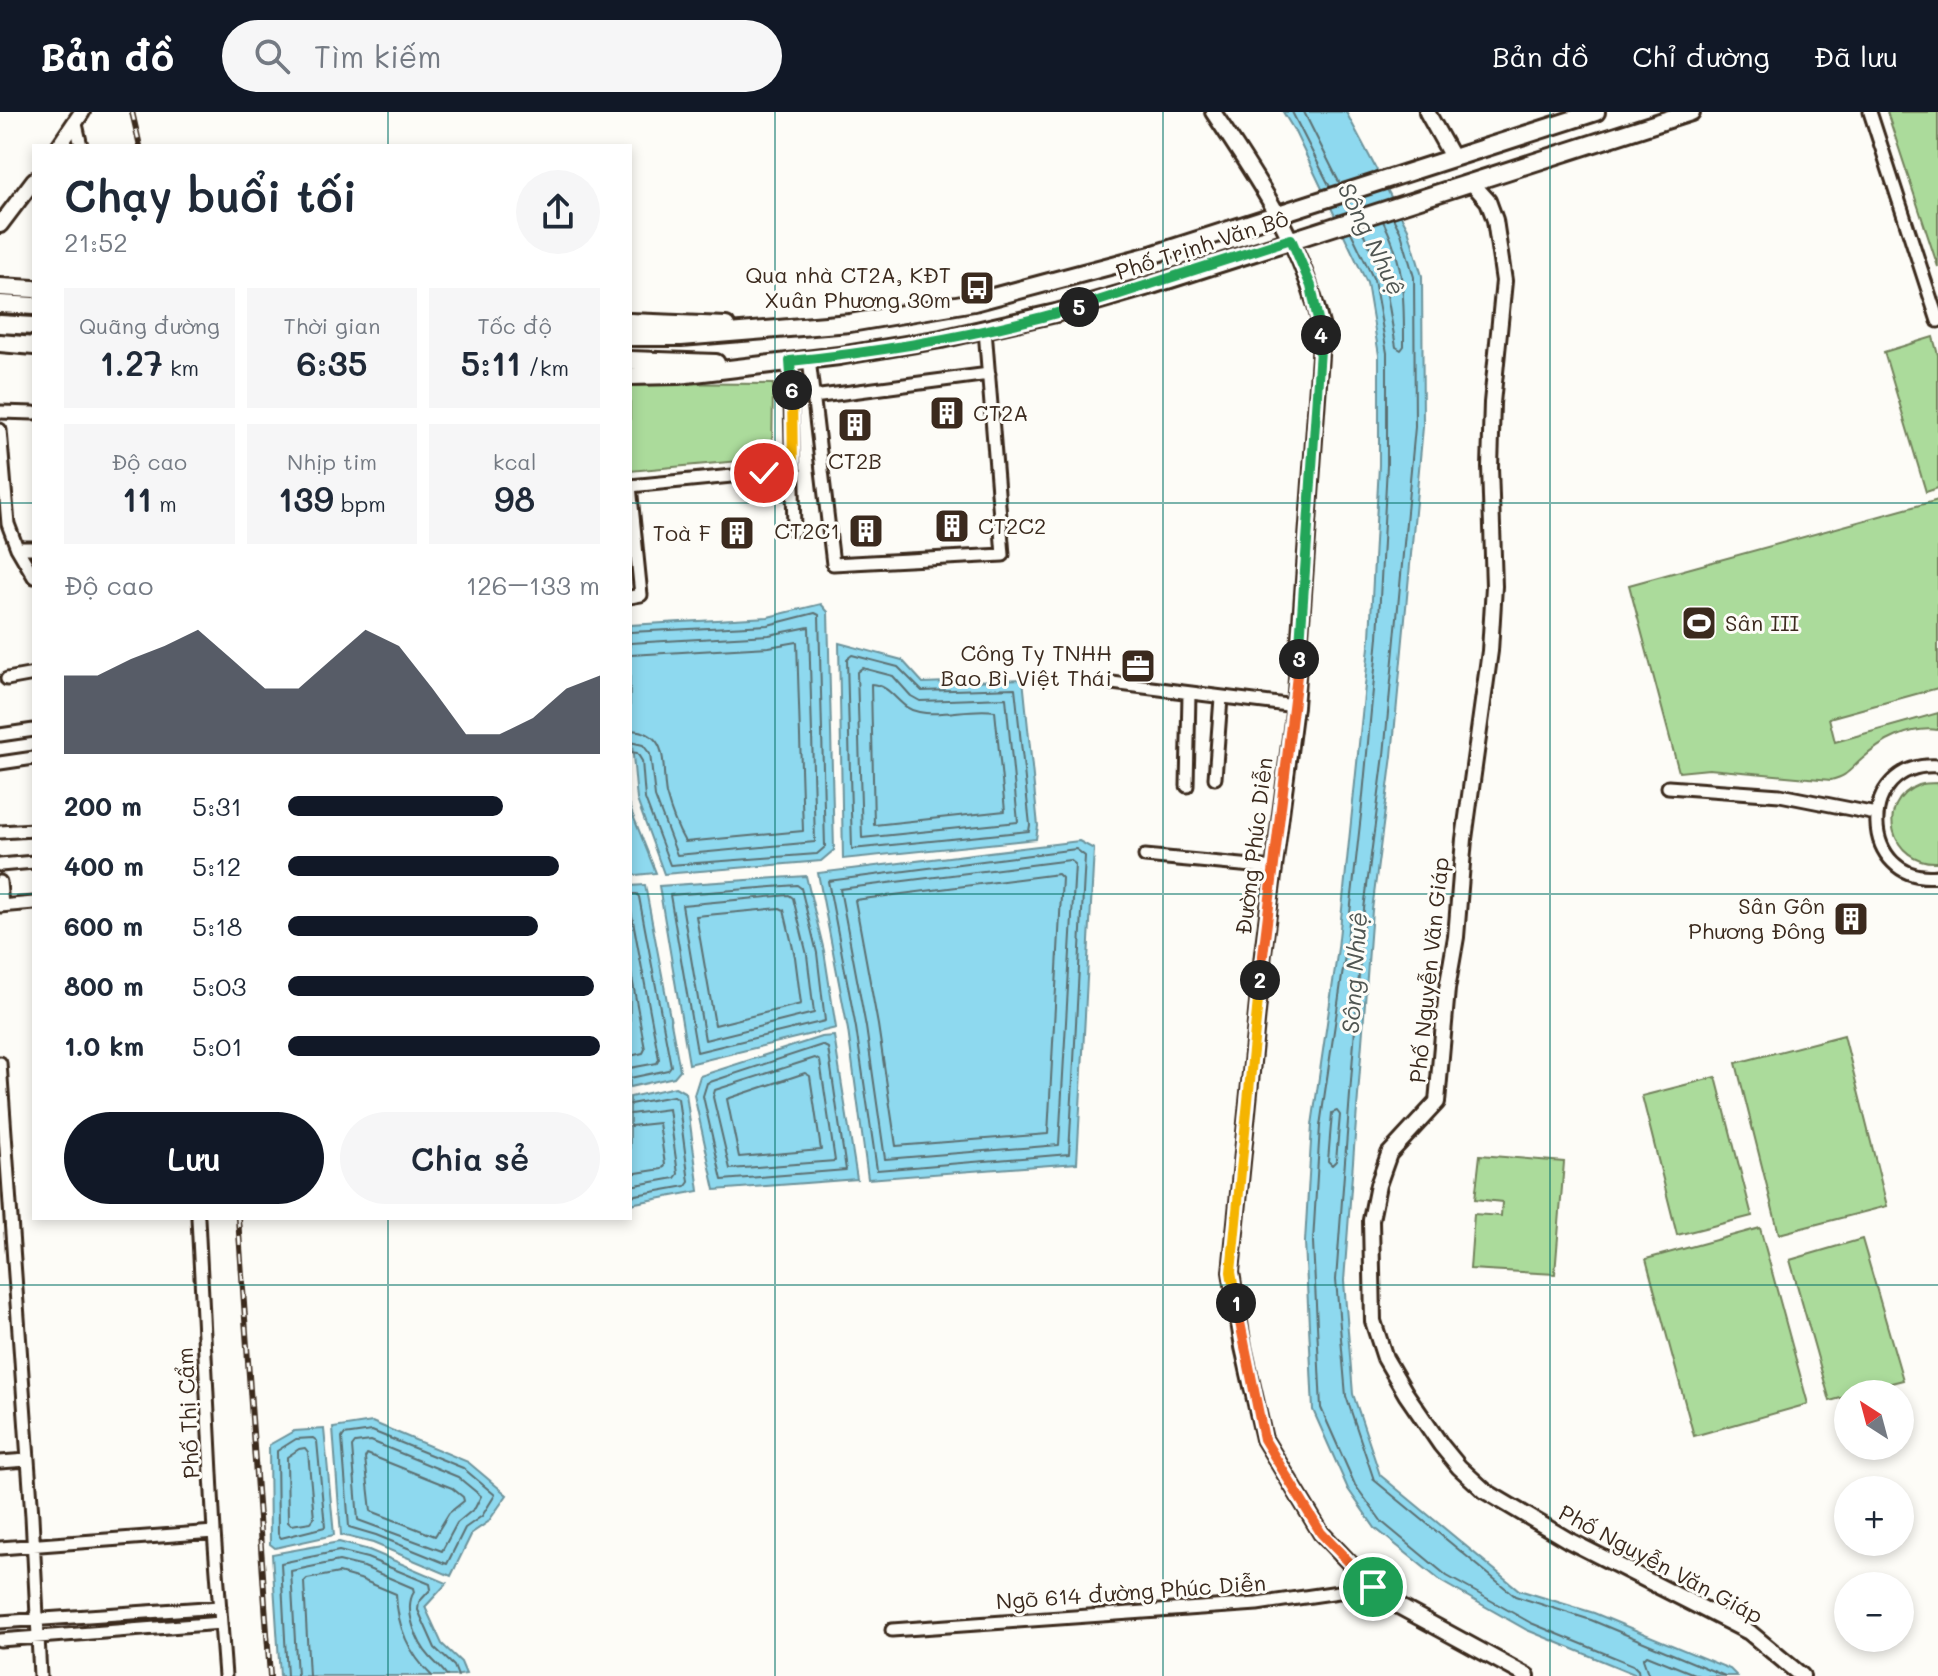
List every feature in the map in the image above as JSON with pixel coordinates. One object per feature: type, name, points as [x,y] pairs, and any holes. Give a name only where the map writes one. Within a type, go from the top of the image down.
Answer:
[{"type":"main road","name":"Phố Trịnh Văn Bô","points":[[632,337],[681,337],[850,323],[974,302],[1151,255],[1596,112]]},
{"type":"main road","name":"Phố Trịnh Văn Bô","points":[[632,376],[678,375],[874,351],[1056,313],[1691,112]]},
{"type":"main road","points":[[0,287],[32,289]]},
{"type":"main road","points":[[0,304],[32,306]]},
{"type":"main road","name":"Phố Trịnh Văn Bô","points":[[632,322],[682,322],[775,330]]},
{"type":"main road","points":[[0,324],[32,326]]},
{"type":"main road","points":[[0,343],[32,346]]},
{"type":"main road","name":"Phố Trịnh Văn Bô","points":[[632,360],[753,365]]},
{"type":"street","name":"Đường Phúc Diễn","points":[[1213,112],[1286,210],[1291,239],[1311,286],[1322,328],[1295,706],[1274,868],[1231,1272],[1243,1347],[1264,1439],[1321,1533],[1382,1597],[1527,1676]]},
{"type":"street","points":[[1427,112],[1452,157]]},
{"type":"street","points":[[1870,112],[1938,321]]},
{"type":"street","points":[[60,144],[79,118]]},
{"type":"street","points":[[79,118],[81,144]]},
{"type":"street","name":"Phố Nguyễn Văn Giáp","points":[[1471,182],[1488,201],[1495,220],[1504,281],[1492,403],[1490,467],[1494,586],[1490,651],[1464,839],[1437,1102],[1389,1154],[1378,1185],[1371,1220],[1373,1321],[1385,1358],[1406,1394],[1441,1445],[1485,1491],[1568,1540],[1749,1632],[1802,1676]]},
{"type":"street","points":[[0,225],[32,183]]},
{"type":"street","points":[[809,359],[833,564],[1003,555],[985,330]]},
{"type":"street","points":[[790,361],[794,530]]},
{"type":"street","points":[[813,397],[989,374]]},
{"type":"street","points":[[0,412],[32,413]]},
{"type":"street","points":[[0,430],[8,524],[32,574]]},
{"type":"street","points":[[632,486],[793,470]]},
{"type":"street","points":[[632,506],[641,595],[632,597]]},
{"type":"street","points":[[17,548],[32,548]]},
{"type":"street","points":[[7,679],[32,674]]},
{"type":"street","points":[[1112,683],[1295,706]]},
{"type":"street","points":[[1187,786],[1189,694]]},
{"type":"street","points":[[1215,778],[1221,698]]},
{"type":"street","points":[[0,735],[32,730]]},
{"type":"street","points":[[0,763],[32,758]]},
{"type":"street","points":[[1938,766],[1926,765],[1908,770],[1892,781],[1881,796],[1876,814],[1880,843],[1887,856],[1916,875],[1938,876]]},
{"type":"street","points":[[1668,787],[1780,795],[1876,814]]},
{"type":"street","points":[[0,832],[32,830]]},
{"type":"street","points":[[1145,856],[1274,868]]},
{"type":"street","points":[[0,865],[32,862]]},
{"type":"street","points":[[0,882],[1,906],[32,903]]},
{"type":"street","points":[[0,1063],[4,1200],[34,1546],[40,1676]]},
{"type":"street","name":"Phố Thị Cẩm","points":[[198,1220],[214,1532],[225,1676]]},
{"type":"street","points":[[0,1462],[27,1460]]},
{"type":"street","points":[[0,1548],[214,1532]]},
{"type":"street","name":"Ngõ 614 đường Phúc Diễn","points":[[892,1630],[1257,1604],[1373,1587]]},
{"type":"street","points":[[0,1622],[220,1607]]},
{"type":"street","points":[[0,1640],[221,1623]]},
{"type":"green space","points":[[1887,112],[1938,112],[1938,267]]},
{"type":"green space","points":[[1933,337],[1938,355],[1938,488],[1926,492],[1884,352]]},
{"type":"green space","points":[[632,383],[773,384],[772,458],[632,471]]},
{"type":"green space","points":[[1938,500],[1938,688],[1829,718],[1835,742],[1938,713],[1938,730],[1917,730],[1897,736],[1870,752],[1845,774],[1831,780],[1709,769],[1679,772],[1629,585]]},
{"type":"green space","points":[[1938,783],[1938,862],[1908,854],[1894,831],[1893,818],[1896,805],[1905,793],[1921,784]]},
{"type":"green space","points":[[1844,1035],[1887,1206],[1779,1234],[1736,1063]]},
{"type":"green space","points":[[1716,1077],[1752,1216],[1677,1235],[1642,1096]]},
{"type":"green space","points":[[1480,1155],[1564,1162],[1555,1274],[1470,1269],[1474,1214],[1501,1216],[1502,1202],[1475,1199]]},
{"type":"green space","points":[[1760,1228],[1808,1404],[1694,1436],[1646,1259]]},
{"type":"green space","points":[[1862,1239],[1903,1380],[1834,1380],[1834,1400],[1830,1401],[1790,1260]]},
{"type":"water","name":"Sông Nhuệ","points":[[1283,112],[1346,112],[1408,229],[1422,276],[1423,427],[1392,756],[1372,910],[1344,1281],[1353,1394],[1380,1475],[1519,1590],[1594,1613],[1730,1669],[1737,1676],[1639,1676],[1527,1630],[1442,1582],[1375,1528],[1348,1489],[1313,1410],[1305,1242],[1312,1125],[1338,948],[1370,637],[1379,465],[1379,355],[1367,283]]},
{"type":"water","points":[[821,604],[828,612],[834,850],[821,861],[664,874],[637,800],[632,744],[632,625],[768,617]]},
{"type":"water","points":[[839,643],[902,660],[923,683],[1023,679],[1038,826],[1036,839],[843,859]]},
{"type":"water","points":[[632,813],[656,873],[636,875],[632,872]]},
{"type":"water","points":[[1079,841],[1094,849],[1077,1163],[868,1179],[848,1030],[818,873]]},
{"type":"water","points":[[806,876],[824,951],[836,1028],[689,1064],[659,886]]},
{"type":"water","points":[[645,885],[680,1070],[674,1077],[632,1087],[632,886]]},
{"type":"water","points":[[834,1036],[857,1179],[715,1190],[694,1095],[700,1076],[821,1037]]},
{"type":"water","points":[[675,1087],[686,1093],[699,1191],[632,1204],[632,1097]]},
{"type":"water","points":[[372,1422],[468,1462],[507,1495],[488,1522],[472,1533],[451,1576],[373,1543],[341,1535],[333,1428]]},
{"type":"water","points":[[324,1429],[334,1535],[275,1548],[270,1544],[269,1445],[294,1431]]},
{"type":"water","points":[[339,1542],[369,1550],[447,1583],[425,1607],[442,1644],[461,1662],[466,1674],[280,1676],[272,1554]]},
{"type":"railway","points":[[132,112],[140,144]]},
{"type":"railway","points":[[238,1220],[270,1676]]},
{"type":"place","name":"Qua nhà CT2A, KĐT Xuân Phương 30m","points":[[977,288]]},
{"type":"place","name":"CT2A","points":[[947,413]]},
{"type":"place","name":"CT2B","points":[[855,425]]},
{"type":"place","name":"CT2C2","points":[[952,526]]},
{"type":"place","name":"CT2C1","points":[[866,531]]},
{"type":"place","name":"Toà F","points":[[737,533]]},
{"type":"place","name":"Sân III","points":[[1699,623]]},
{"type":"place","name":"Công Ty TNHH Bao Bì Việt Thái","points":[[1138,666]]},
{"type":"place","name":"Sân Gôn Phương Đông","points":[[1851,919]]},
{"type":"route","points":[[764,473],[793,470],[790,361],[941,339],[1056,313],[1261,251],[1291,239],[1311,286],[1322,328],[1295,706],[1263,953],[1231,1272],[1243,1347],[1264,1439],[1321,1533],[1373,1587]]}]
